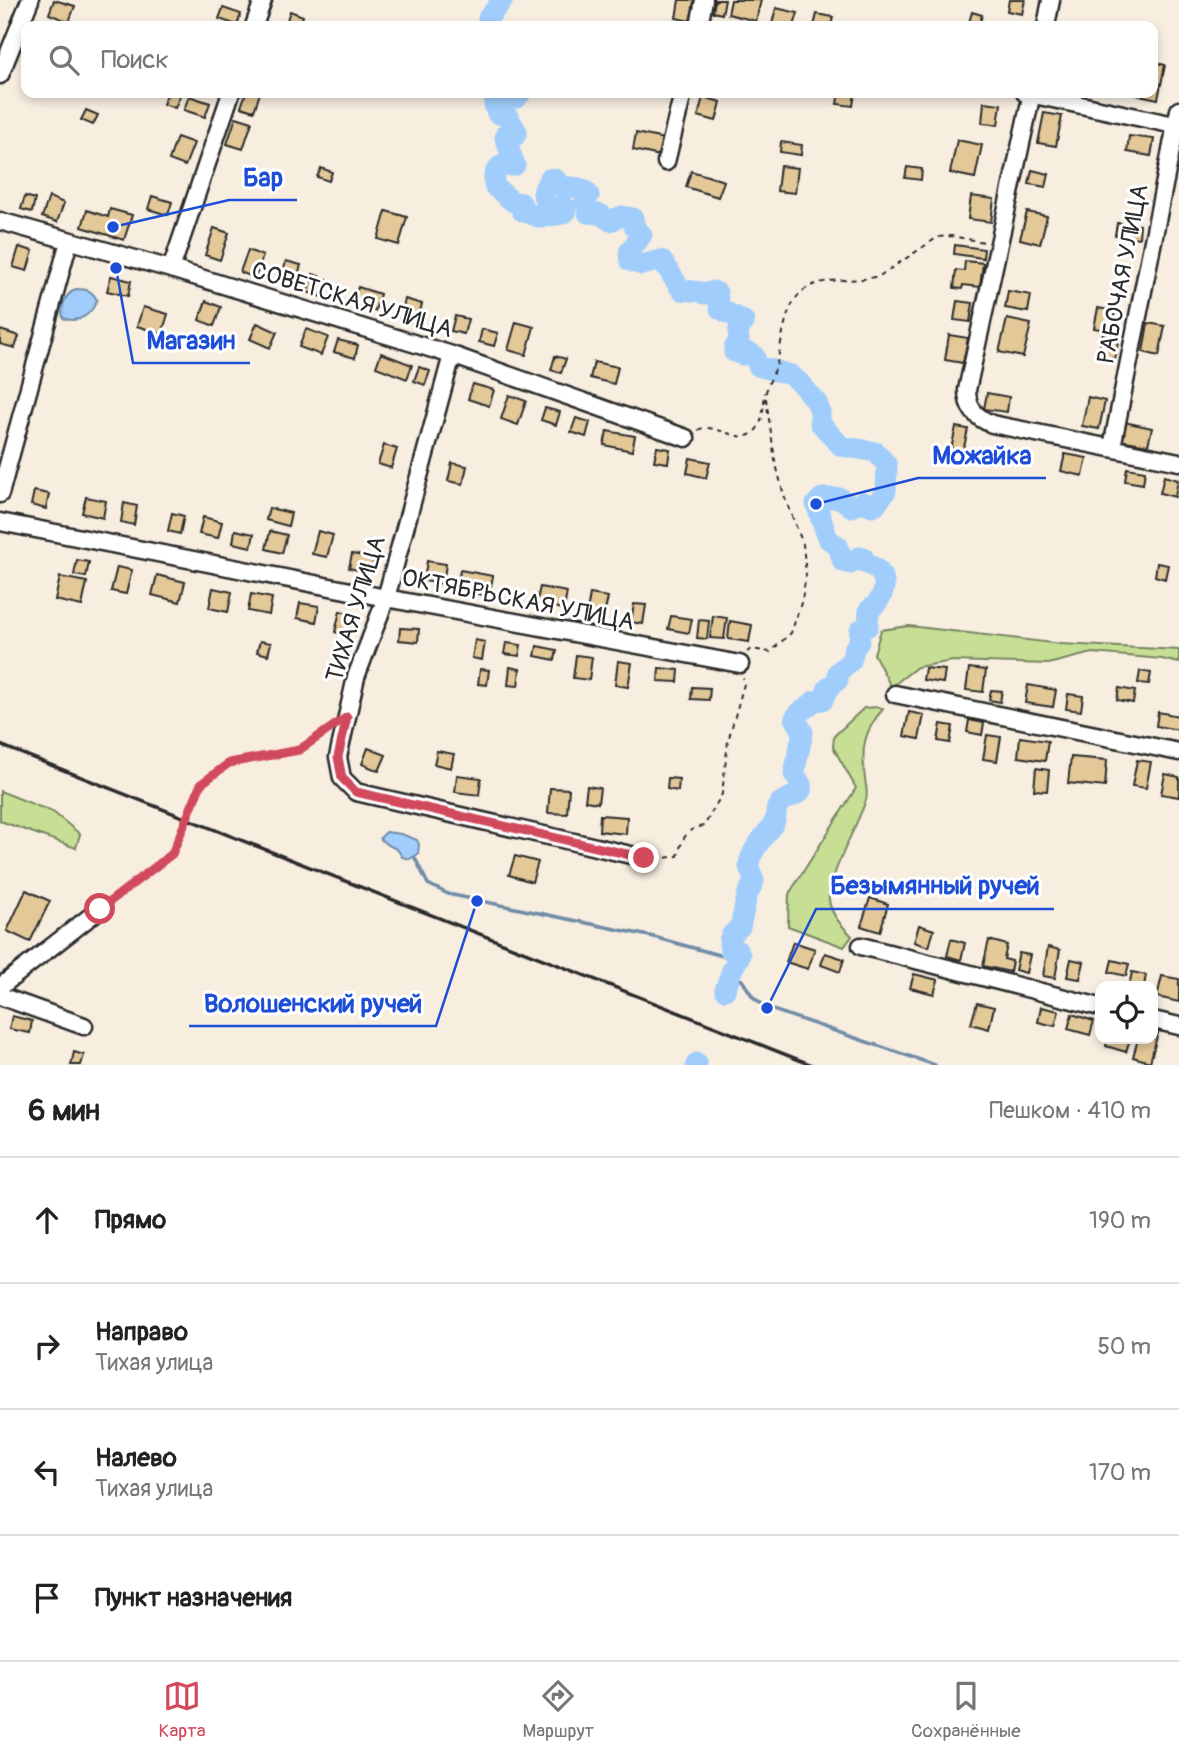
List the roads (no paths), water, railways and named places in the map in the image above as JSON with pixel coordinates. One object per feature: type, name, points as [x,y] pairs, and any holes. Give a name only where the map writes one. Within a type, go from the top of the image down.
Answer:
[{"type":"street","points":[[22,21],[30,0]]},
{"type":"street","points":[[256,21],[262,0]]},
{"type":"street","points":[[702,21],[704,0]]},
{"type":"street","points":[[1047,21],[1052,0]]},
{"type":"street","points":[[0,75],[21,22]]},
{"type":"street","points":[[171,269],[229,98]]},
{"type":"street","points":[[666,162],[682,98]]},
{"type":"street","points":[[1028,98],[967,390],[967,402],[976,415],[992,424],[1179,462]]},
{"type":"street","points":[[1057,98],[1178,120]]},
{"type":"street","name":"РАБОЧАЯ УЛИЦА","points":[[1112,447],[1178,120]]},
{"type":"street","name":"СОВЕТСКАЯ УЛИЦА","points":[[0,221],[171,269],[452,355],[686,438]]},
{"type":"street","points":[[0,494],[69,241]]},
{"type":"street","name":"ТИХАЯ УЛИЦА","points":[[452,355],[386,598],[356,677],[338,757],[342,778],[356,792],[644,858]]},
{"type":"street","name":"ОКТЯБРЬСКАЯ УЛИЦА","points":[[0,522],[740,664]]},
{"type":"street","points":[[895,694],[1179,752]]},
{"type":"street","points":[[0,986],[100,909]]},
{"type":"street","points":[[861,946],[1095,1006]]},
{"type":"street","points":[[0,996],[84,1026]]},
{"type":"street","points":[[1158,1021],[1179,1026]]},
{"type":"water","points":[[76,289],[88,291],[97,300],[84,317],[74,320],[63,318],[64,301]]},
{"type":"water","points":[[386,832],[417,840],[418,854],[410,859],[402,857],[380,838]]},
{"type":"waterway","points":[[488,21],[503,0]]},
{"type":"waterway","points":[[502,98],[507,98]]},
{"type":"waterway","points":[[502,98],[494,105],[497,113],[509,118],[517,132],[515,136],[506,133],[505,138],[515,165],[507,163],[498,169],[494,176],[495,187],[513,202],[521,203],[522,211],[541,218],[566,212],[566,207],[552,207],[543,197],[549,179],[554,179],[562,187],[587,192],[589,195],[585,202],[588,213],[600,214],[610,221],[622,216],[633,218],[634,226],[642,235],[629,252],[630,261],[642,265],[661,260],[682,290],[717,293],[720,309],[744,321],[738,332],[739,340],[734,352],[742,355],[750,353],[754,355],[758,366],[791,375],[817,403],[820,423],[841,446],[876,452],[887,465],[886,491],[876,505],[863,502],[852,507],[840,498],[822,498],[816,504],[828,539],[838,546],[843,562],[850,564],[863,557],[867,564],[880,573],[883,592],[869,610],[868,626],[860,630],[859,642],[851,661],[838,672],[838,680],[828,688],[823,700],[814,701],[795,718],[803,732],[794,774],[802,788],[778,806],[774,823],[750,860],[749,867],[754,881],[747,896],[740,927],[729,939],[730,950],[738,951],[740,955],[725,990]]},
{"type":"waterway","points":[[507,98],[517,98]]},
{"type":"waterway","points":[[415,858],[428,884],[448,894],[654,937],[737,960]]},
{"type":"waterway","points":[[730,976],[742,980],[753,997],[767,1008],[935,1065]]},
{"type":"railway","points":[[0,745],[812,1065]]},
{"type":"place","name":"Бар","points":[[113,227]]},
{"type":"place","name":"Магазин","points":[[116,268]]},
{"type":"place","name":"Можайка","points":[[816,504]]},
{"type":"place","name":"Волошенский ручей","points":[[477,901]]},
{"type":"place","name":"Безымянный ручей","points":[[767,1008]]}]
